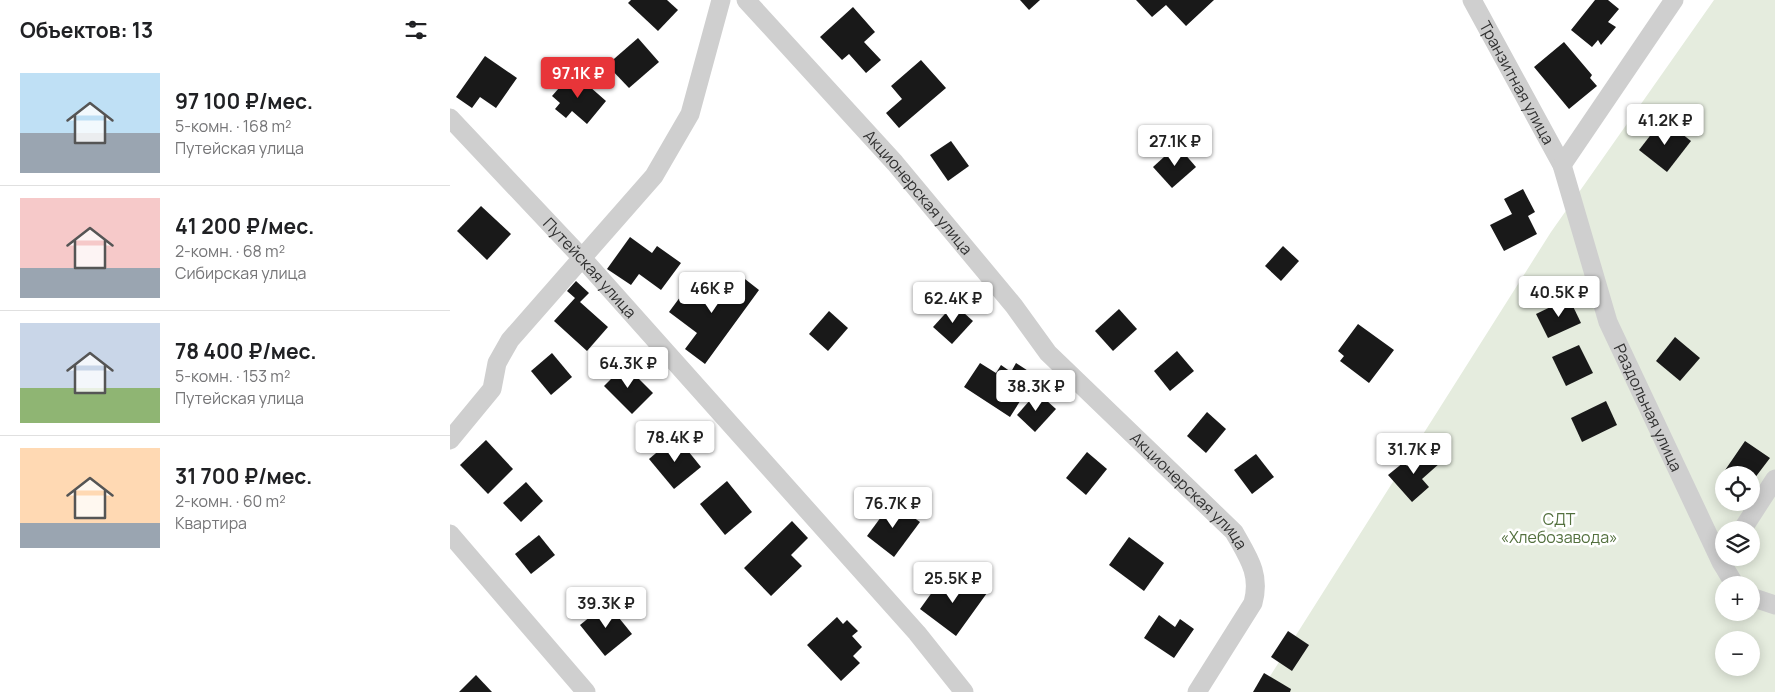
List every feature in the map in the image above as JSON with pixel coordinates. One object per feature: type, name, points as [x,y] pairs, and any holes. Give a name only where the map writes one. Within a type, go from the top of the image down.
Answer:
[{"type":"street","points":[[450,440],[492,389],[497,363],[510,340],[654,176],[690,114],[720,0]]},
{"type":"street","name":"Акционерская улица","points":[[746,0],[895,163],[1014,306],[1048,353],[1234,532],[1251,561],[1257,588],[1253,603],[1197,692]]},
{"type":"street","name":"Транзитная улица","points":[[1472,0],[1562,165]]},
{"type":"street","points":[[1562,165],[1674,0]]},
{"type":"street","name":"Путейская улица","points":[[450,118],[583,259],[918,634],[964,692]]},
{"type":"street","name":"Раздольная улица","points":[[1562,165],[1608,322],[1715,545]]},
{"type":"street","points":[[1748,521],[1775,479]]},
{"type":"street","points":[[450,534],[586,692]]},
{"type":"street","points":[[1760,600],[1775,605]]},
{"type":"green space","name":"СДТ «Хлебозавода»","points":[[1714,0],[1775,0],[1775,692],[1260,692],[1551,232]]},
{"type":"building","points":[[631,0],[667,0],[678,10],[658,31],[628,3]]},
{"type":"building","points":[[1020,0],[1040,0],[1029,10]]},
{"type":"building","points":[[1136,0],[1214,0],[1186,26],[1166,5],[1152,17]]},
{"type":"building","points":[[1595,0],[1608,0],[1619,9],[1608,22],[1616,27],[1601,45],[1598,40],[1592,47],[1571,30]]},
{"type":"building","points":[[853,7],[875,32],[864,42],[881,60],[866,73],[849,54],[842,60],[820,37]]},
{"type":"building","points":[[638,38],[659,62],[629,88],[607,65]]},
{"type":"building","points":[[1564,42],[1592,75],[1590,78],[1597,86],[1569,109],[1534,67]]},
{"type":"building","points":[[485,56],[517,78],[496,108],[480,97],[472,108],[456,97]]},
{"type":"building","points":[[921,60],[946,88],[899,128],[886,113],[902,99],[891,86]]},
{"type":"building","points":[[573,72],[606,101],[587,124],[572,111],[566,118],[555,109],[560,103],[552,96]]},
{"type":"building","points":[[1663,119],[1691,141],[1667,172],[1639,150]]},
{"type":"building","points":[[951,141],[969,166],[948,181],[930,155]]},
{"type":"building","points":[[1177,145],[1196,167],[1172,188],[1153,167]]},
{"type":"building","points":[[1523,189],[1535,212],[1528,216],[1537,234],[1504,251],[1490,225],[1512,214],[1504,199]]},
{"type":"building","points":[[481,206],[511,234],[487,260],[457,231]]},
{"type":"building","points":[[630,237],[652,253],[657,246],[681,263],[661,290],[639,274],[631,285],[607,269]]},
{"type":"building","points":[[1283,246],[1299,261],[1281,281],[1265,266]]},
{"type":"building","points":[[736,272],[759,290],[705,364],[685,349],[697,333],[669,312],[692,281],[716,299]]},
{"type":"building","points":[[576,281],[589,293],[580,302],[608,327],[587,351],[554,321],[575,298],[567,291]]},
{"type":"building","points":[[1569,298],[1581,323],[1548,338],[1536,314]]},
{"type":"building","points":[[954,304],[973,321],[952,344],[933,327]]},
{"type":"building","points":[[1119,309],[1137,329],[1113,351],[1095,331]]},
{"type":"building","points":[[829,311],[848,328],[828,351],[809,334]]},
{"type":"building","points":[[1358,324],[1394,350],[1369,383],[1340,361],[1344,356],[1338,351]]},
{"type":"building","points":[[1675,337],[1700,358],[1680,381],[1656,361]]},
{"type":"building","points":[[1579,345],[1593,373],[1566,386],[1552,357]]},
{"type":"building","points":[[1177,351],[1194,371],[1170,391],[1154,371]]},
{"type":"building","points":[[552,353],[572,377],[551,395],[531,371]]},
{"type":"building","points":[[980,363],[996,373],[1001,365],[1011,372],[1016,363],[1036,376],[1010,417],[964,387]]},
{"type":"building","points":[[625,365],[653,393],[632,414],[604,386]]},
{"type":"building","points":[[1037,392],[1056,409],[1035,432],[1017,415]]},
{"type":"building","points":[[1606,401],[1617,425],[1582,442],[1571,418]]},
{"type":"building","points":[[1207,412],[1226,429],[1206,453],[1187,436]]},
{"type":"building","points":[[676,436],[701,467],[674,489],[649,459]]},
{"type":"building","points":[[486,440],[513,469],[488,494],[460,465]]},
{"type":"building","points":[[1745,441],[1770,458],[1760,471],[1760,466],[1728,466]]},
{"type":"building","points":[[1427,449],[1440,463],[1422,479],[1429,487],[1412,502],[1388,475],[1404,462],[1407,466]]},
{"type":"building","points":[[1087,452],[1107,469],[1086,495],[1066,478]]},
{"type":"building","points":[[1256,454],[1274,477],[1252,494],[1234,470]]},
{"type":"building","points":[[727,481],[752,512],[725,535],[700,504]]},
{"type":"building","points":[[526,482],[543,501],[521,522],[503,503]]},
{"type":"building","points":[[892,502],[920,522],[894,557],[867,536]]},
{"type":"building","points":[[792,521],[808,538],[791,555],[802,566],[771,596],[744,568]]},
{"type":"building","points":[[539,535],[555,555],[531,574],[515,554]]},
{"type":"building","points":[[1129,537],[1164,563],[1144,591],[1109,565]]},
{"type":"building","points":[[943,577],[959,588],[966,578],[987,593],[956,636],[920,609]]},
{"type":"building","points":[[607,603],[632,634],[605,656],[580,625]]},
{"type":"building","points":[[1159,615],[1175,627],[1180,619],[1194,629],[1174,658],[1144,638]]},
{"type":"building","points":[[837,617],[843,624],[847,620],[858,631],[852,636],[862,647],[853,656],[860,663],[841,681],[807,645]]},
{"type":"building","points":[[1288,631],[1309,645],[1292,671],[1271,657]]},
{"type":"building","points":[[1264,673],[1291,689],[1290,692],[1253,692]]},
{"type":"building","points":[[476,675],[492,692],[459,692]]}]
